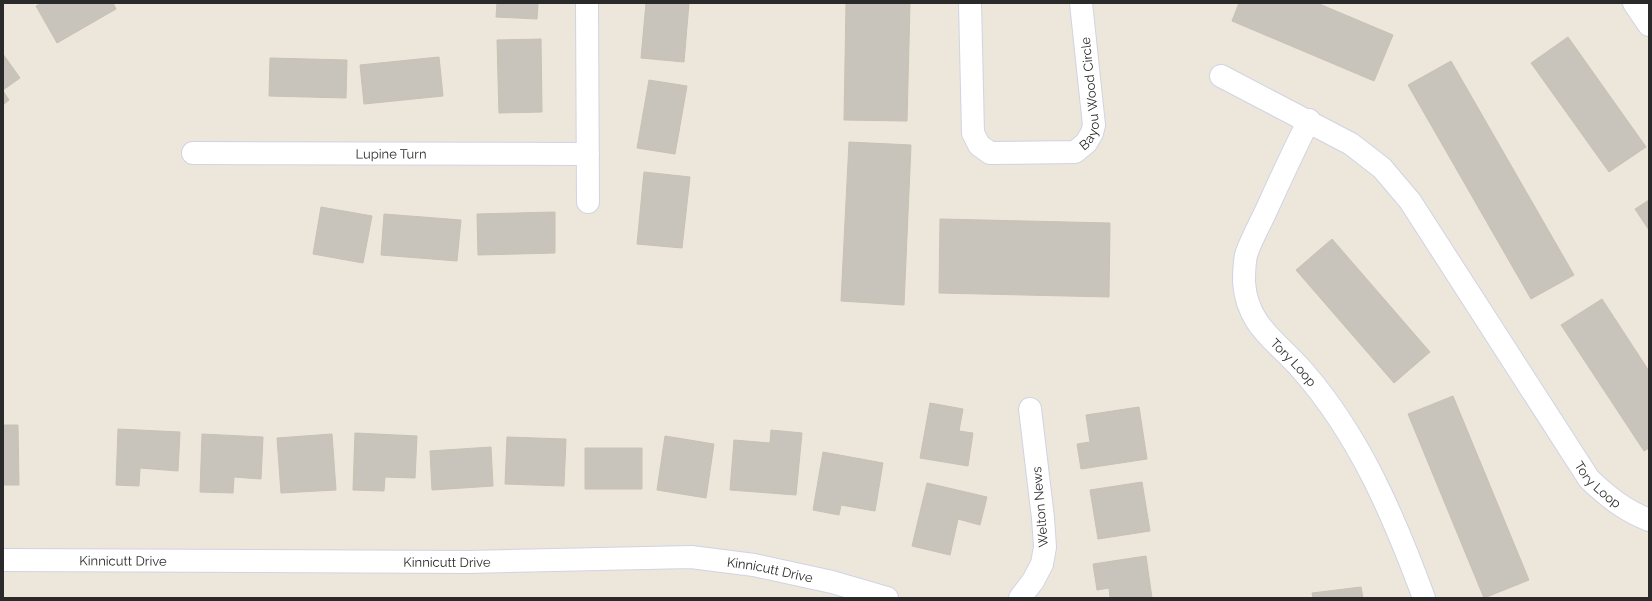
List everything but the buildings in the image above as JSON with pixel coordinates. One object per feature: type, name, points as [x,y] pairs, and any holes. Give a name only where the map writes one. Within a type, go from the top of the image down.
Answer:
[{"type":"street","points":[[587,3],[588,202]]},
{"type":"street","name":"Bayou Wood Circle","points":[[970,3],[973,133],[979,145],[990,153],[1075,152],[1090,138],[1094,125],[1081,3]]},
{"type":"street","points":[[1634,3],[1649,25]]},
{"type":"street","name":"Tory Loop","points":[[1221,76],[1308,120],[1351,144],[1382,168],[1410,201],[1589,478],[1607,496],[1632,513],[1649,520]]},
{"type":"street","name":"Tory Loop","points":[[1308,120],[1247,253],[1244,281],[1247,300],[1254,318],[1265,333],[1302,369],[1334,409],[1361,452],[1401,537],[1424,598]]},
{"type":"street","name":"Lupine Turn","points":[[193,153],[588,154]]},
{"type":"street","name":"Welton News","points":[[1020,598],[1033,581],[1042,564],[1045,547],[1044,518],[1030,409]]},
{"type":"street","name":"Kinnicutt Drive","points":[[3,560],[469,562],[691,557],[762,567],[832,582],[887,598]]}]
